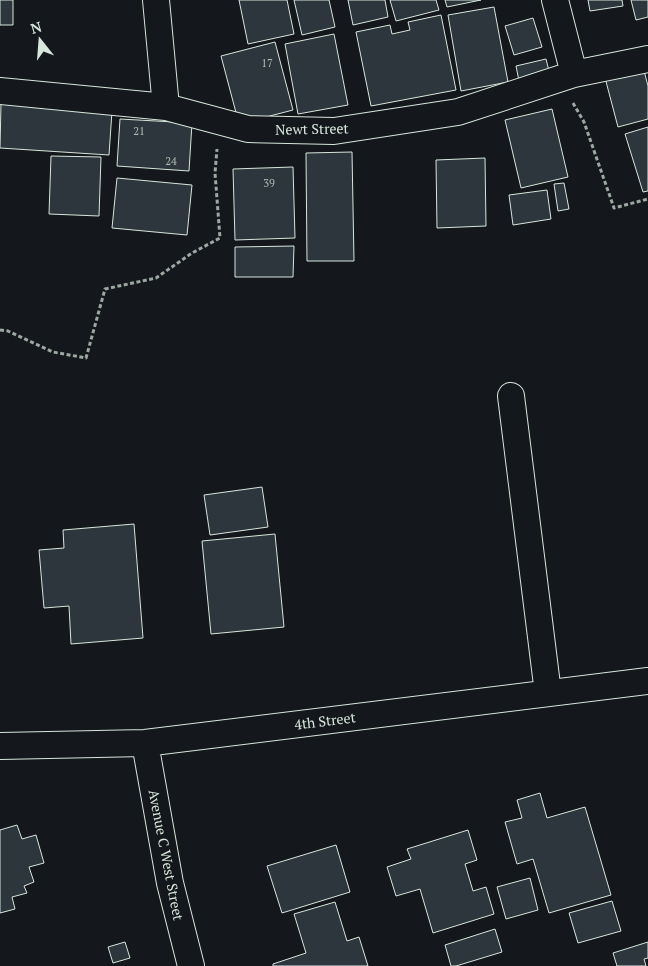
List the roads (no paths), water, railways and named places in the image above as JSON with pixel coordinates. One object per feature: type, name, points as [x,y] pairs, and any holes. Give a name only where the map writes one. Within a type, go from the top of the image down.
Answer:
[{"type":"street","points":[[156,0],[166,107]]},
{"type":"street","points":[[555,0],[567,76]]},
{"type":"street","name":"Newt Street","points":[[0,91],[166,107],[248,129],[334,131],[458,112],[567,76],[648,59]]},
{"type":"street","points":[[511,396],[548,693]]},
{"type":"street","name":"4th Street","points":[[0,746],[145,743],[648,681]]},
{"type":"street","name":"Avenue C West Street","points":[[145,743],[170,883],[191,966]]}]
